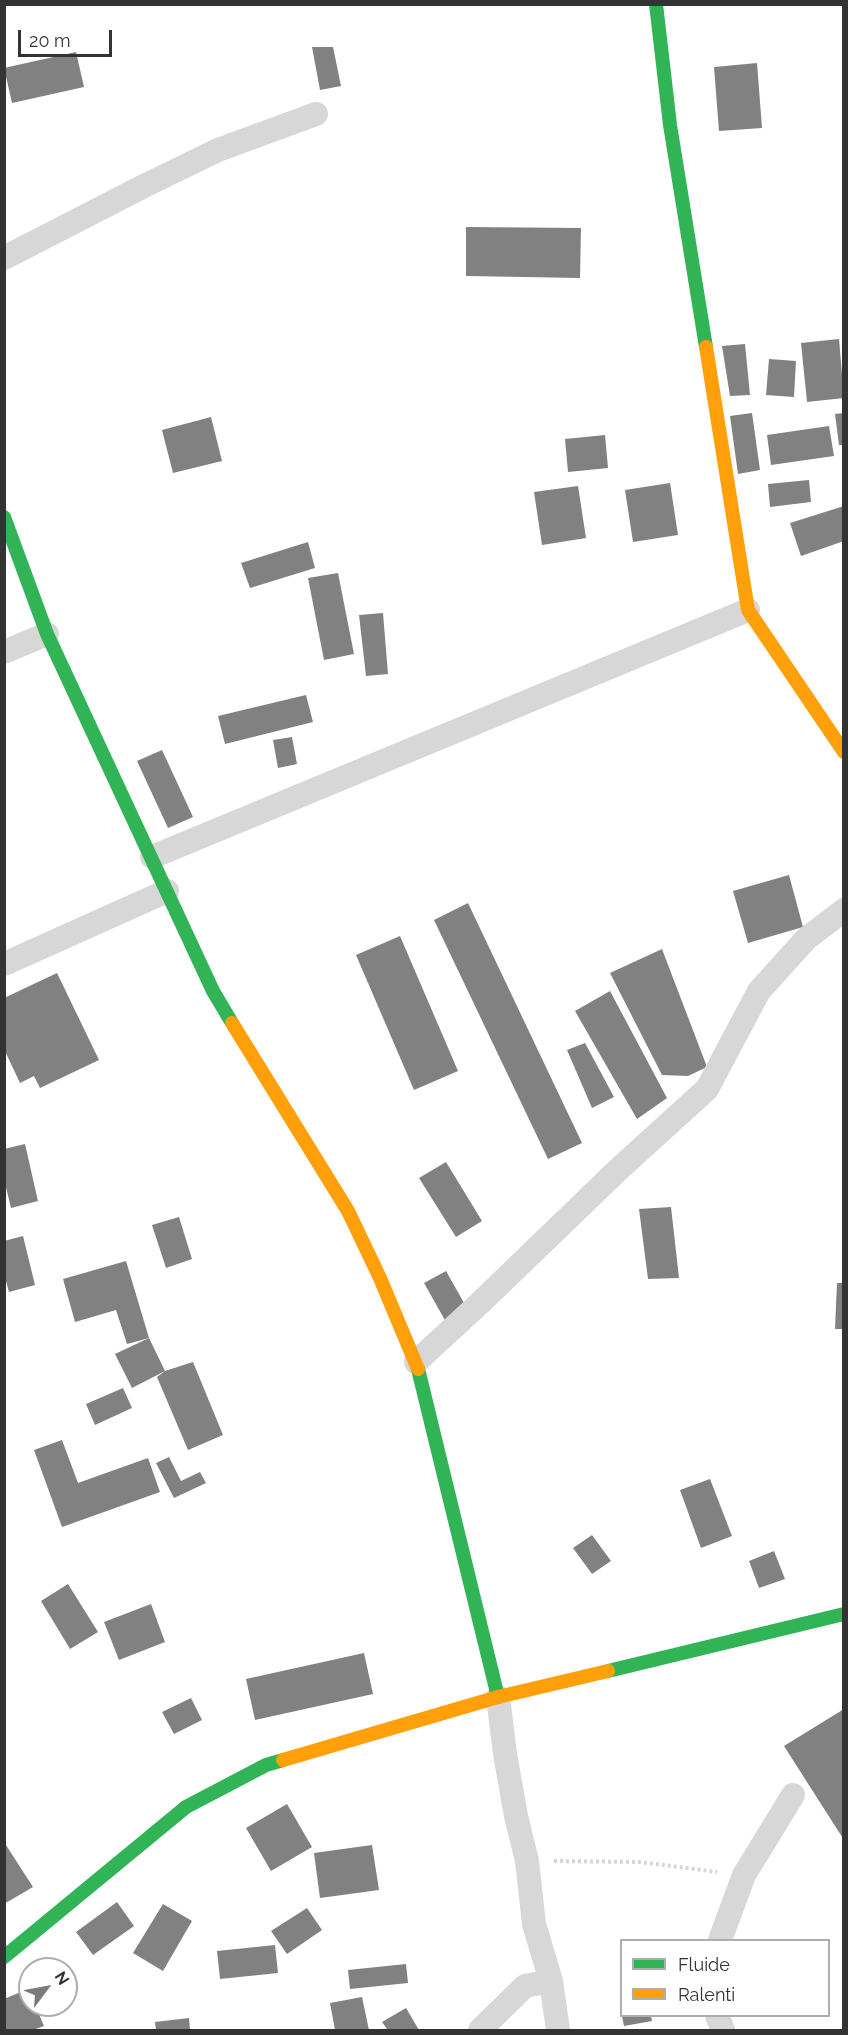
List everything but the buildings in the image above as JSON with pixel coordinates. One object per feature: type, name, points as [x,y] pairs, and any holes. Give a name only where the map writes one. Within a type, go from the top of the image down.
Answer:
[{"type":"street","points":[[656,4],[670,125],[748,610],[843,751]]},
{"type":"street","points":[[4,258],[218,150],[316,114]]},
{"type":"street","points":[[4,517],[47,634],[213,991],[348,1211],[416,1362],[498,1696],[510,1785],[527,1861],[534,1924],[551,1981],[558,2031]]},
{"type":"street","points":[[152,857],[748,610]]},
{"type":"street","points":[[4,652],[47,634]]},
{"type":"street","points":[[4,964],[167,891]]},
{"type":"street","points":[[416,1362],[620,1168],[707,1089],[759,991],[806,939],[843,910]]},
{"type":"street","points":[[4,1957],[186,1807],[266,1765],[498,1696],[843,1614]]},
{"type":"street","points":[[721,1939],[744,1875],[793,1795]]},
{"type":"street","points":[[480,2031],[525,1986],[551,1981]]},
{"type":"street","points":[[717,2017],[723,2031]]},
{"type":"path","points":[[527,1861],[640,1862],[744,1875]]},
{"type":"traffic: fast","points":[[656,4],[670,125],[706,347]]},
{"type":"traffic: fast","points":[[4,517],[47,634],[213,991],[232,1023]]},
{"type":"traffic: fast","points":[[418,1369],[498,1697]]},
{"type":"traffic: fast","points":[[608,1671],[844,1614]]},
{"type":"traffic: fast","points":[[4,1957],[186,1807],[266,1765],[283,1760]]},
{"type":"traffic: slow","points":[[706,347],[748,610],[844,752]]},
{"type":"traffic: slow","points":[[232,1023],[348,1211],[380,1278],[418,1369]]},
{"type":"traffic: slow","points":[[283,1760],[498,1697],[608,1671]]}]
